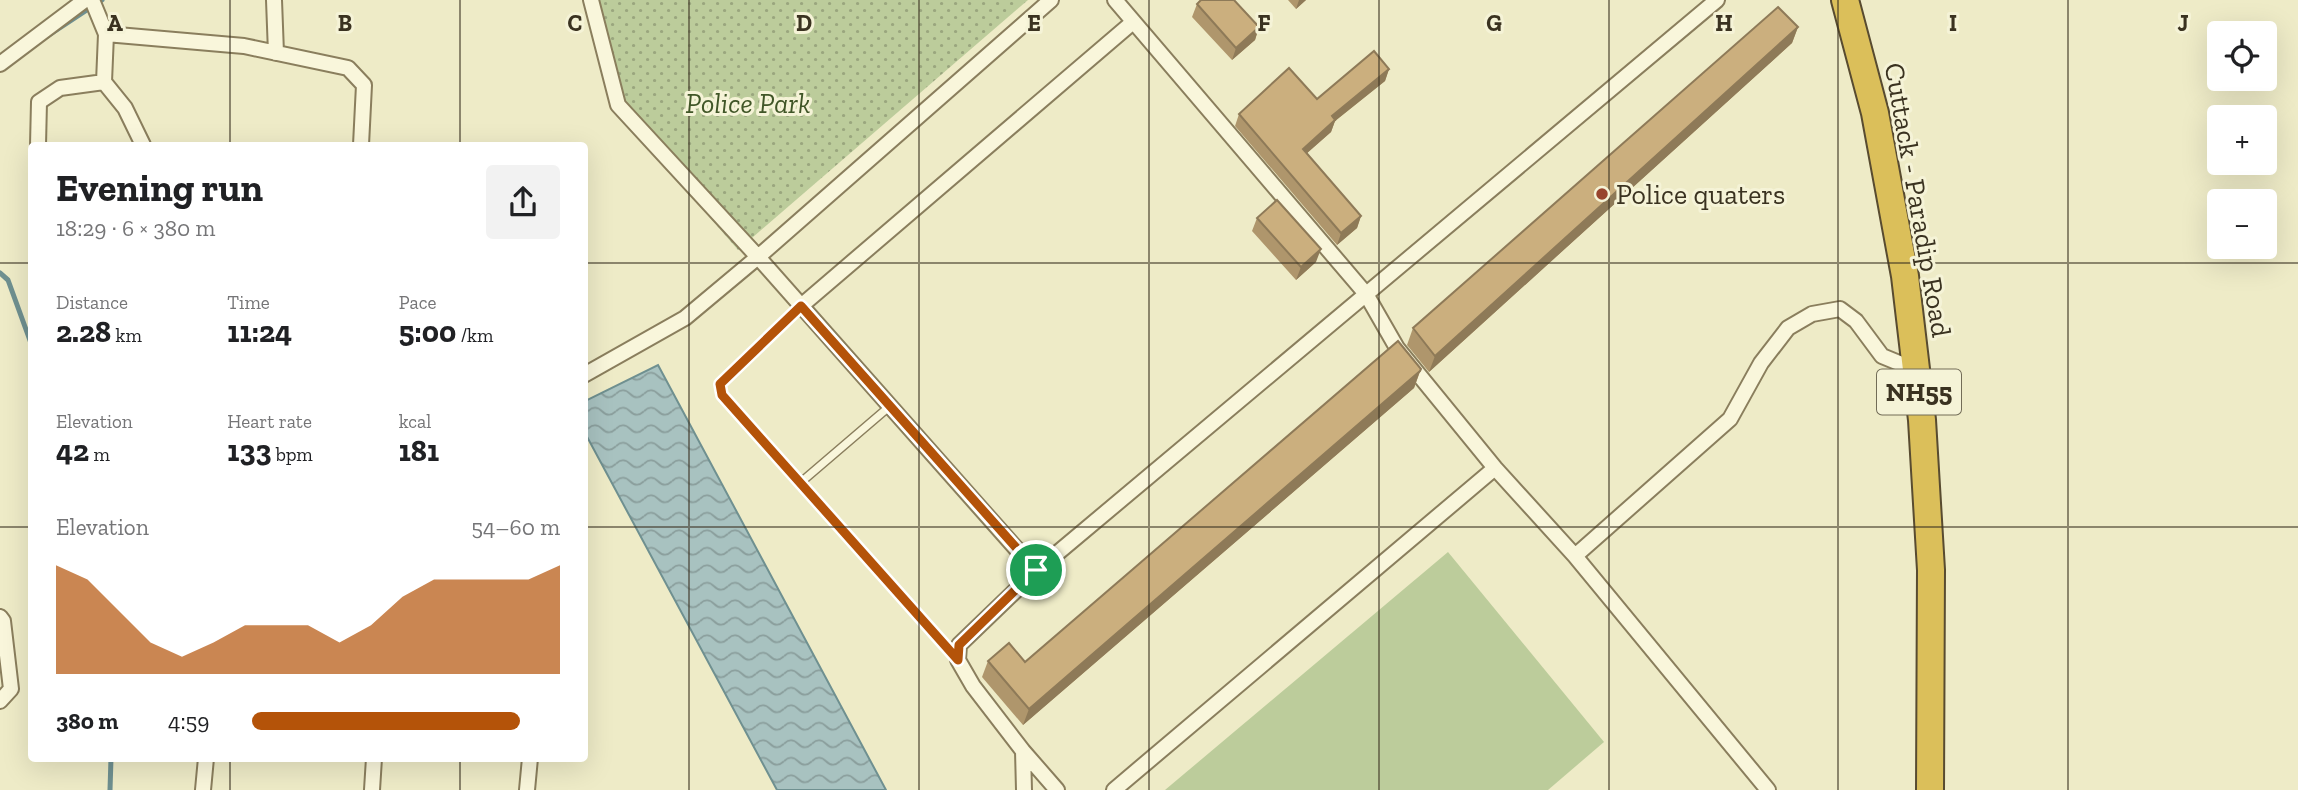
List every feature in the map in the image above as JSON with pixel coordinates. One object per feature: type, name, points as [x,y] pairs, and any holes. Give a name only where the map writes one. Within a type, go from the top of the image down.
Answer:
[{"type":"highway","name":"Cuttack - Paradip Road","points":[[1845,0],[1878,126],[1905,276],[1922,420],[1931,570],[1930,790]]},
{"type":"street","points":[[0,64],[85,0]]},
{"type":"street","points":[[92,0],[106,34],[104,82],[125,108],[142,142]]},
{"type":"street","points":[[274,0],[276,52]]},
{"type":"street","points":[[592,0],[618,105],[758,257],[1036,570]]},
{"type":"street","points":[[588,373],[685,318],[1051,0]]},
{"type":"street","points":[[1115,0],[1366,293],[1397,348],[1496,468],[1576,556],[1768,790]]},
{"type":"street","points":[[1057,790],[973,686],[958,660],[959,645],[1036,570],[1717,0]]},
{"type":"street","points":[[801,306],[1133,22]]},
{"type":"street","points":[[106,34],[244,46],[348,68],[364,85],[361,142]]},
{"type":"street","points":[[38,142],[39,102],[60,88],[104,82]]},
{"type":"street","points":[[1576,556],[1730,418],[1779,337],[1788,328],[1812,314],[1840,309],[1856,321],[1882,356],[1916,370]]},
{"type":"street","points":[[1114,790],[1496,468]]},
{"type":"street","points":[[0,617],[3,621],[11,690],[0,701]]},
{"type":"street","points":[[1023,751],[1024,790]]},
{"type":"street","points":[[203,790],[206,762]]},
{"type":"street","points":[[372,790],[374,762]]},
{"type":"street","points":[[527,790],[530,762]]},
{"type":"lane","points":[[801,306],[720,384],[722,395],[958,660]]},
{"type":"lane","points":[[800,483],[890,405]]},
{"type":"green space","name":"Police Park","points":[[585,0],[1028,0],[738,250],[619,108],[594,44]]},
{"type":"green space","points":[[1448,552],[1604,742],[1548,790],[1165,790]]},
{"type":"water","points":[[658,365],[886,790],[777,790],[588,439],[588,400]]},
{"type":"building","points":[[1201,0],[1234,0],[1259,27],[1236,48],[1197,4]]},
{"type":"building","name":"Police quaters","points":[[1778,7],[1798,27],[1435,356],[1413,328]]},
{"type":"building","points":[[1374,51],[1389,69],[1332,116],[1335,120],[1303,149],[1361,216],[1341,233],[1239,114],[1289,68],[1317,99]]},
{"type":"building","points":[[1277,200],[1321,249],[1301,267],[1257,218]]},
{"type":"building","points":[[1398,341],[1420,371],[1029,709],[988,661],[1009,643],[1025,662]]},
{"type":"waterway","points":[[46,37],[102,0]]},
{"type":"waterway","points":[[0,273],[8,280],[28,335]]},
{"type":"waterway","points":[[110,790],[111,762]]},
{"type":"place","name":"Police quaters","points":[[1602,194]]},
{"type":"route","points":[[801,306],[1036,570],[959,645],[958,660],[722,395],[720,384],[801,306]]}]
